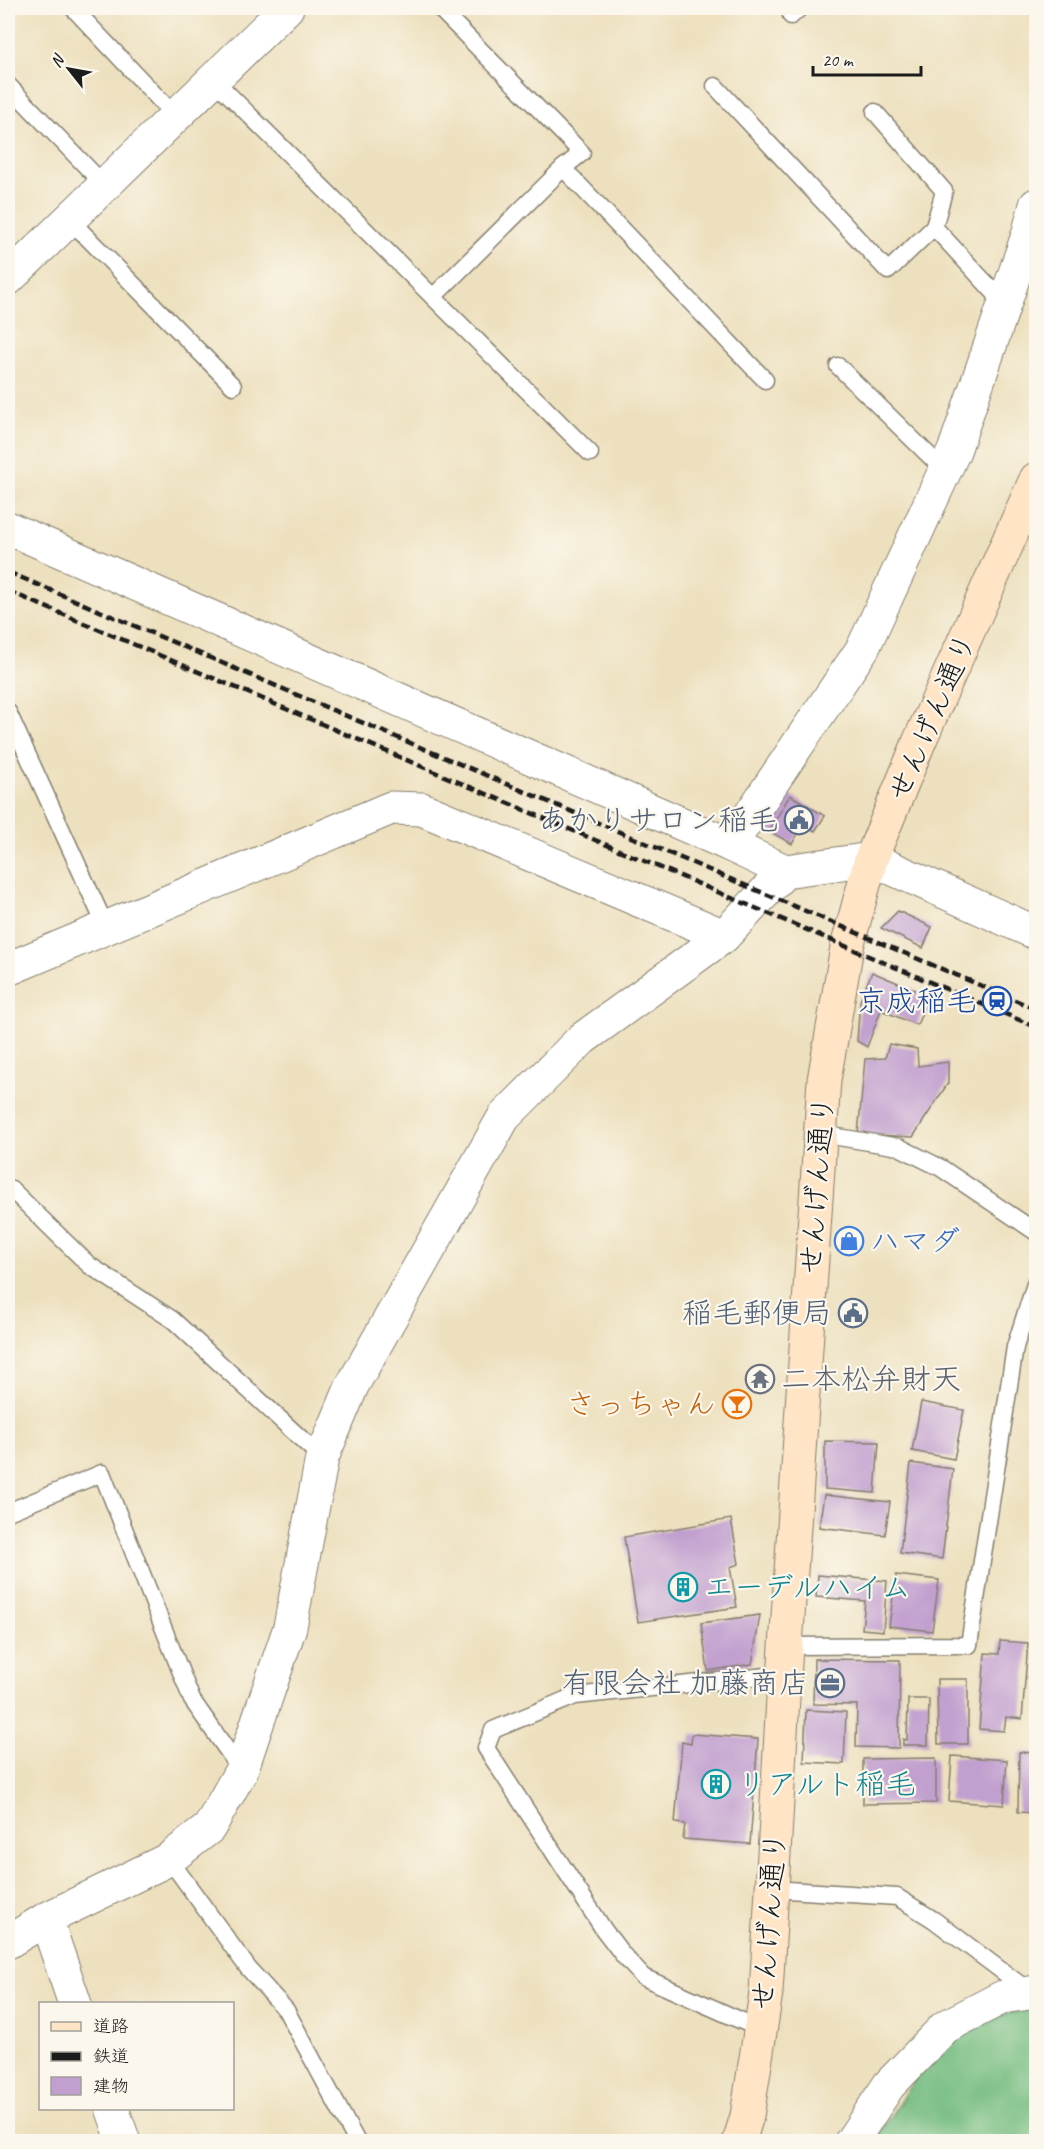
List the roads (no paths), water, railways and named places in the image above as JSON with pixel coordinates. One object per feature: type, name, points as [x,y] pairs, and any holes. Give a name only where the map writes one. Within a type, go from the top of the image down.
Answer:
[{"type":"main road","name":"せんげん通り","points":[[739,2142],[747,2116],[766,1993],[785,1660],[824,1080],[847,946],[872,859],[920,740],[1036,479]]},
{"type":"street","points":[[8,279],[287,8]]},
{"type":"street","points":[[730,845],[863,648],[954,451],[1028,235],[1036,205]]},
{"type":"street","points":[[8,528],[785,871],[872,859],[1036,933]]},
{"type":"street","points":[[8,969],[391,808],[422,809],[724,936]]},
{"type":"street","points":[[8,1940],[169,1859],[209,1828],[241,1771],[291,1627],[322,1458],[352,1386],[504,1117],[582,1038],[724,936],[785,871]]},
{"type":"street","points":[[46,1919],[74,2002]]},
{"type":"street","points":[[851,2142],[889,2085],[945,2027],[1003,1998],[1033,1992]]},
{"type":"street","points":[[112,2110],[124,2142]]},
{"type":"lane","points":[[73,8],[175,116]]},
{"type":"lane","points":[[433,297],[563,168],[582,153],[439,8]]},
{"type":"lane","points":[[213,79],[590,453]]},
{"type":"lane","points":[[8,85],[104,185]]},
{"type":"lane","points":[[715,86],[888,271],[934,227],[944,191],[875,112]]},
{"type":"lane","points":[[563,168],[765,380]]},
{"type":"lane","points":[[69,219],[233,386]]},
{"type":"lane","points":[[934,227],[1005,304]]},
{"type":"lane","points":[[838,366],[945,471]]},
{"type":"lane","points":[[8,712],[106,927]]},
{"type":"lane","points":[[820,1134],[899,1147],[941,1168],[1036,1232]]},
{"type":"lane","points":[[9,1187],[89,1265],[173,1320],[322,1458]]},
{"type":"lane","points":[[760,2029],[643,1977],[604,1930],[486,1748],[493,1730],[575,1696],[785,1660],[969,1645],[1015,1347],[1036,1281]]},
{"type":"lane","points":[[9,1512],[102,1473],[192,1700],[241,1771]]},
{"type":"lane","points":[[169,1859],[248,1968],[286,2010],[357,2142]]},
{"type":"lane","points":[[772,1889],[897,1897],[934,1920],[1033,1992]]},
{"type":"railway","points":[[8,572],[1036,1009]]},
{"type":"railway","points":[[8,591],[1036,1027]]},
{"type":"place","name":"あかりサロン稲毛","points":[[799,820]]},
{"type":"place","name":"京成稲毛","points":[[997,1001]]},
{"type":"place","name":"ハマダ","points":[[849,1241]]},
{"type":"place","name":"稲毛郵便局","points":[[853,1313]]},
{"type":"place","name":"二本松弁財天","points":[[760,1379]]},
{"type":"place","name":"さっちゃん","points":[[737,1404]]},
{"type":"place","name":"エーデルハイム","points":[[683,1587]]},
{"type":"place","name":"有限会社 加藤商店","points":[[830,1683]]},
{"type":"place","name":"リアルト稲毛","points":[[716,1784]]}]
